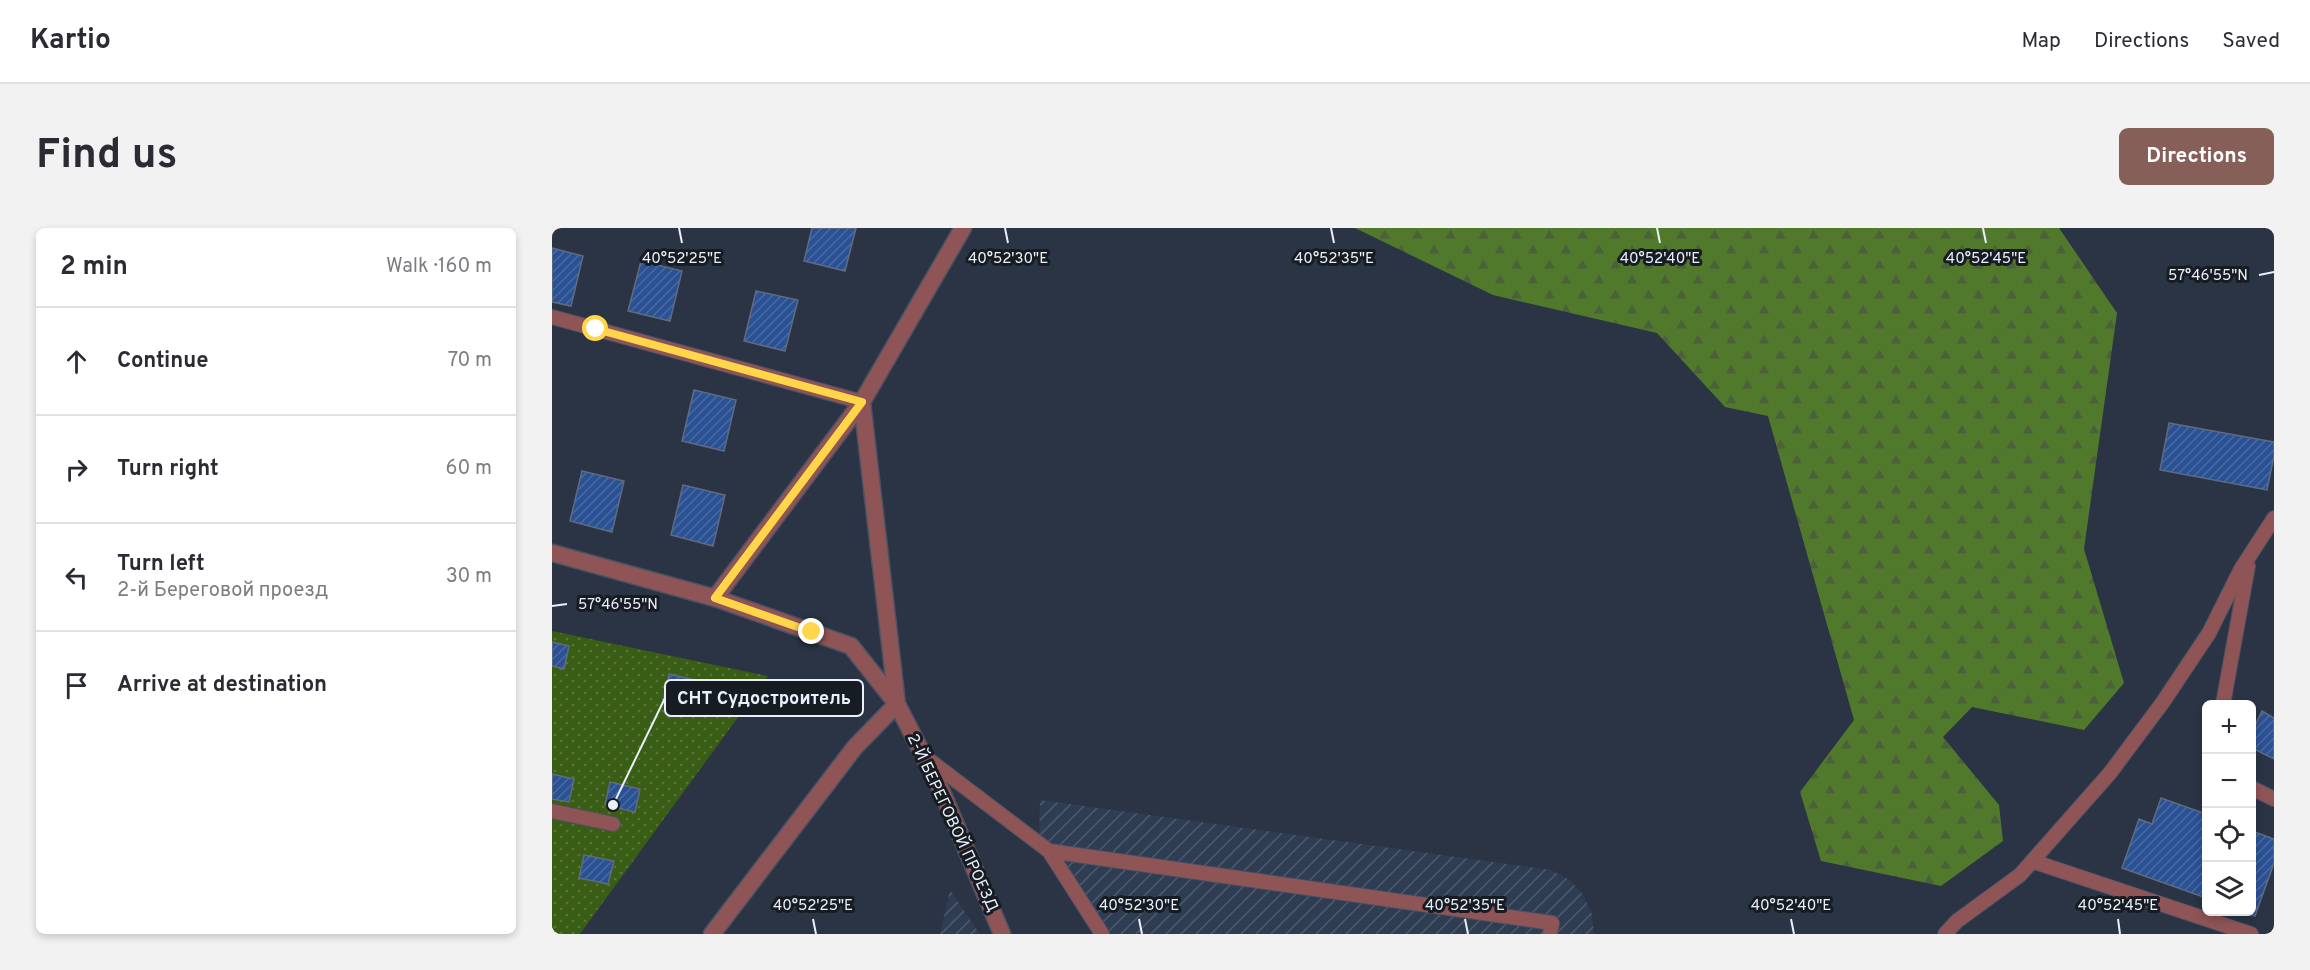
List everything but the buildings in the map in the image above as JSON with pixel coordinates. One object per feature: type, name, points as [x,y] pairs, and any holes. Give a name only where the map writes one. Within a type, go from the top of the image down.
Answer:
[{"type":"street","points":[[715,598],[862,402],[963,228]]},
{"type":"street","points":[[712,934],[855,747],[897,704],[862,402]]},
{"type":"street","name":"2-Й БЕРЕГОВОЙ ПРОЕЗД","points":[[552,553],[715,598],[851,646],[897,704],[942,792],[1002,934]]},
{"type":"lane","points":[[552,317],[862,402]]},
{"type":"lane","points":[[1945,934],[1957,921],[2020,875],[2110,773],[2163,702],[2209,633],[2250,555],[2274,518]]},
{"type":"lane","points":[[2224,700],[2250,555]]},
{"type":"lane","points":[[923,756],[1049,851],[1102,934]]},
{"type":"lane","points":[[2256,790],[2274,800]]},
{"type":"lane","points":[[552,811],[614,824]]},
{"type":"lane","points":[[1049,851],[1552,923],[1550,934]]},
{"type":"lane","points":[[2032,861],[2251,934]]},
{"type":"shaded area","points":[[1040,800],[1551,870],[1570,880],[1583,895],[1592,914],[1594,934],[1095,934],[1039,844]]},
{"type":"shaded area","points":[[950,890],[980,934],[940,934]]},
{"type":"green space","points":[[1355,228],[2059,228],[2117,313],[2084,549],[2124,683],[2084,730],[1972,707],[1943,737],[1999,805],[2003,841],[1941,886],[1821,861],[1800,792],[1854,720],[1768,416],[1725,407],[1657,333],[1493,295]]},
{"type":"green space","points":[[552,631],[768,676],[580,934],[552,934]]},
{"type":"place","name":"СНТ Судостроитель","points":[[613,805]]},
{"type":"route","points":[[596,329],[862,402],[715,598],[812,632]]}]
